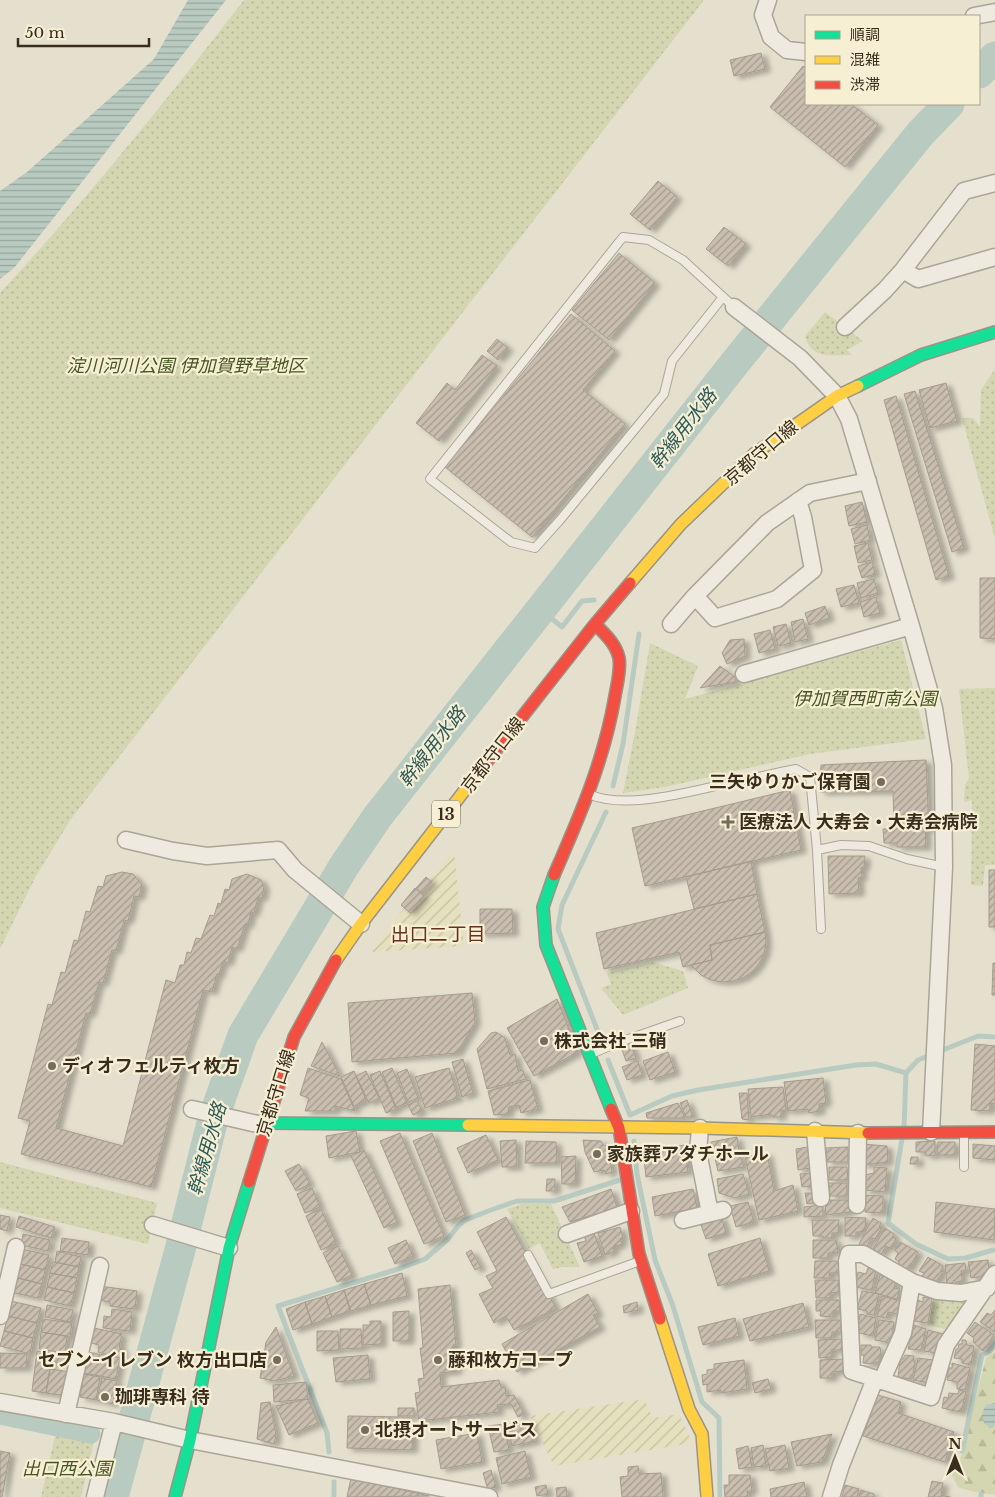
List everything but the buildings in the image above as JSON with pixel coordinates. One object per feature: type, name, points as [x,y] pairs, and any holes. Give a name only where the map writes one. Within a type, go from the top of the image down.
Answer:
[{"type":"street","points":[[768,0],[763,15],[771,37],[787,50],[805,52]]},
{"type":"street","points":[[979,15],[995,12]]},
{"type":"street","points":[[845,327],[885,290],[903,270],[964,191],[995,183]]},
{"type":"street","points":[[903,270],[918,279],[995,257]]},
{"type":"street","points":[[728,302],[800,358],[837,396],[849,419],[934,708],[943,765],[944,867],[931,1132]]},
{"type":"street","name":"京都守口線","points":[[175,1497],[190,1440],[224,1247],[262,1123],[294,1037],[356,920],[594,624],[681,524],[754,454],[837,396],[921,355],[995,332]]},
{"type":"street","points":[[671,624],[767,523],[810,493],[868,481]]},
{"type":"street","points":[[696,596],[714,618],[777,599],[813,570],[798,501]]},
{"type":"street","points":[[594,624],[614,643],[619,658],[619,675],[610,726],[589,794],[551,882],[543,907],[546,945],[619,1128],[631,1211],[641,1261],[689,1409],[702,1434],[707,1497]]},
{"type":"street","points":[[744,674],[911,626]]},
{"type":"street","points":[[126,840],[173,852],[207,856],[278,850],[295,870],[356,920]]},
{"type":"street","points":[[192,1109],[262,1123],[700,1128],[858,1134],[995,1132]]},
{"type":"street","points":[[683,1220],[717,1211],[698,1152],[700,1128]]},
{"type":"street","points":[[815,1131],[821,1198]]},
{"type":"street","points":[[857,1205],[858,1134]]},
{"type":"street","points":[[567,1234],[631,1211]]},
{"type":"street","points":[[153,1225],[224,1247]]},
{"type":"street","points":[[0,1316],[16,1247]]},
{"type":"street","points":[[849,1254],[863,1254],[912,1282],[937,1291],[961,1293],[991,1281],[946,1345],[931,1397],[852,1370],[847,1261],[849,1254]]},
{"type":"street","points":[[66,1414],[100,1266]]},
{"type":"street","points":[[830,1497],[841,1465],[879,1379],[903,1334],[912,1282]]},
{"type":"street","points":[[0,1402],[114,1422],[190,1440],[489,1497]]},
{"type":"street","points":[[95,1497],[114,1422]]},
{"type":"lane","points":[[623,237],[649,240],[682,260],[728,302],[672,360],[664,394],[535,548],[511,542],[430,479],[623,237]]},
{"type":"lane","points":[[589,794],[600,799],[625,801],[672,796],[796,769],[810,777],[817,850],[821,930]]},
{"type":"lane","points":[[817,850],[841,845],[870,846],[907,859],[944,867]]},
{"type":"lane","points":[[589,1055],[680,1021]]},
{"type":"lane","points":[[964,1132],[964,1167]]},
{"type":"lane","points":[[528,1255],[549,1294],[641,1261]]},
{"type":"shaded area","points":[[188,0],[226,0],[14,268],[0,279],[0,191],[27,172],[154,59]]},
{"type":"shaded area","points":[[454,851],[464,946],[372,952],[396,918]]},
{"type":"shaded area","points":[[644,1399],[653,1418],[679,1414],[692,1443],[554,1466],[530,1416]]},
{"type":"shaded area","points":[[995,1403],[995,1426],[990,1428],[984,1423],[982,1413],[986,1405]]},
{"type":"green space","name":"淀川河川公園 伊加賀野草地区","points":[[244,0],[704,0],[71,819],[36,876],[0,949],[0,293],[125,150]]},
{"type":"green space","points":[[825,312],[863,341],[847,350],[852,355],[817,353],[808,344],[805,336]]},
{"type":"green space","points":[[995,369],[995,539],[962,418],[973,418],[980,427],[981,390]]},
{"type":"green space","name":"伊加賀西町南公園","points":[[901,640],[926,739],[810,754],[665,787],[623,793],[650,643],[698,666],[685,699]]},
{"type":"green space","points":[[995,688],[995,865],[985,865],[983,886],[971,885],[972,800],[964,802],[965,785],[969,778],[959,689]]},
{"type":"green space","points":[[652,962],[683,971],[688,988],[623,1015],[601,988],[611,984],[607,973]]},
{"type":"green space","points":[[0,1162],[157,1203],[148,1244],[0,1208]]},
{"type":"green space","points":[[522,1204],[551,1204],[580,1267],[553,1269],[540,1243],[529,1249],[507,1209]]},
{"type":"green space","points":[[963,1295],[963,1310],[945,1329],[928,1325],[933,1300]]},
{"type":"green space","points":[[995,1352],[995,1495],[958,1487],[952,1475],[960,1460],[986,1358]]},
{"type":"green space","name":"出口西公園","points":[[56,1432],[94,1441],[81,1497],[41,1497]]},
{"type":"waterway","name":"幹線用水路","points":[[980,72],[995,57]]},
{"type":"waterway","name":"幹線用水路","points":[[113,1497],[181,1246],[213,1119],[243,1035],[344,866],[378,816],[734,364],[920,134],[948,105]]},
{"type":"waterway","points":[[541,610],[562,627],[582,601],[594,600]]},
{"type":"waterway","points":[[613,786],[623,744],[639,634]]},
{"type":"waterway","points":[[600,1037],[558,929],[562,905],[606,812]]},
{"type":"waterway","points":[[904,1128],[906,1073],[918,1060],[978,1036],[995,1037]]},
{"type":"waterway","points":[[608,1060],[630,1115],[672,1096],[698,1090],[856,1065],[876,1064],[906,1073]]},
{"type":"waterway","points":[[902,1139],[888,1223],[916,1244],[948,1259],[966,1258],[993,1250]]},
{"type":"waterway","points":[[634,1141],[637,1174],[655,1260],[673,1306],[702,1402],[719,1418],[720,1497]]},
{"type":"waterway","points":[[329,1452],[327,1433],[278,1306],[425,1259],[447,1240],[465,1220],[491,1210],[517,1201],[554,1201],[620,1180]]},
{"type":"waterway","points":[[962,1451],[982,1355],[990,1351],[995,1344]]},
{"type":"waterway","points":[[0,1415],[91,1434]]},
{"type":"waterway","name":"幹線用水路","points":[[121,1441],[127,1442]]},
{"type":"waterway","points":[[334,1482],[334,1497]]},
{"type":"traffic: fast","points":[[858,386],[921,355],[995,332]]},
{"type":"traffic: fast","points":[[554,875],[543,907],[546,945],[611,1109]]},
{"type":"traffic: fast","points":[[267,1123],[468,1125]]},
{"type":"traffic: fast","points":[[175,1497],[190,1440],[229,1248],[249,1182]]},
{"type":"traffic: slow","points":[[630,583],[681,524],[754,454],[837,396],[858,386]]},
{"type":"traffic: slow","points":[[336,960],[361,924],[482,768]]},
{"type":"traffic: slow","points":[[468,1125],[700,1128],[868,1133]]},
{"type":"traffic: slow","points":[[660,1319],[689,1409],[702,1434],[707,1497]]},
{"type":"traffic: jam","points":[[482,768],[595,624],[630,583]]},
{"type":"traffic: jam","points":[[554,875],[598,765],[610,720],[618,677],[618,653],[610,640],[595,624]]},
{"type":"traffic: jam","points":[[249,1182],[294,1037],[336,960]]},
{"type":"traffic: jam","points":[[611,1109],[619,1128],[639,1254],[660,1319]]},
{"type":"traffic: jam","points":[[868,1133],[995,1132]]},
{"type":"place","name":"三矢ゆりかご保育園","points":[[881,782]]},
{"type":"place","name":"医療法人 大寿会・大寿会病院","points":[[728,822]]},
{"type":"place","name":"株式会社 三硝","points":[[544,1041]]},
{"type":"place","name":"ディオフェルティ枚方","points":[[52,1066]]},
{"type":"place","name":"家族葬アダチホール","points":[[597,1154]]},
{"type":"place","name":"セブン-イレブン 枚方出口店","points":[[277,1360]]},
{"type":"place","name":"藤和枚方コープ","points":[[438,1360]]},
{"type":"place","name":"珈琲専科 待","points":[[105,1397]]},
{"type":"place","name":"北摂オートサービス","points":[[365,1430]]},
{"type":"district","name":"出口二丁目","points":[[438,934]]}]
